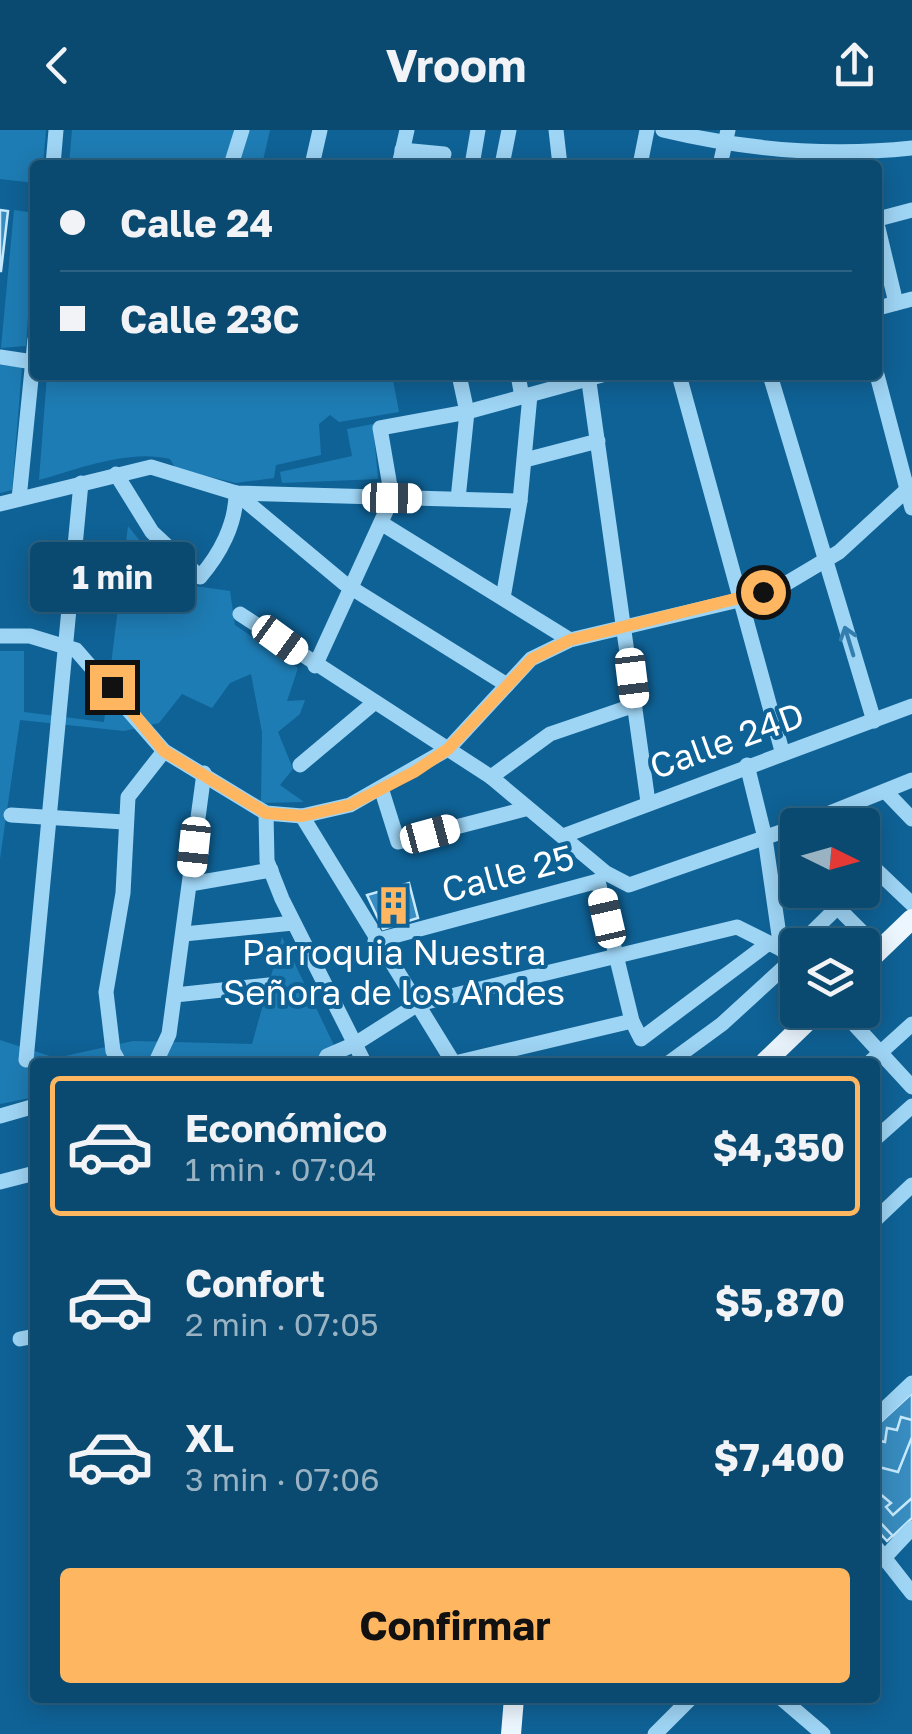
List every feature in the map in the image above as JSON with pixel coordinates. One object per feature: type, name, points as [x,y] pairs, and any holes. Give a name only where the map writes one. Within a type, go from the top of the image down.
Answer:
[{"type":"main road","points":[[880,950],[912,918]]},
{"type":"main road","points":[[769,1058],[800,1028]]},
{"type":"main road","points":[[511,1734],[514,1703]]},
{"type":"street","points":[[53,160],[56,130]]},
{"type":"street","points":[[232,160],[242,130]]},
{"type":"street","points":[[313,160],[320,130]]},
{"type":"street","points":[[407,130],[401,158],[444,154]]},
{"type":"street","points":[[473,160],[478,130]]},
{"type":"street","points":[[503,160],[509,130]]},
{"type":"street","points":[[556,130],[559,160]]},
{"type":"street","points":[[641,160],[646,130]]},
{"type":"street","points":[[663,130],[858,159],[912,148]]},
{"type":"street","points":[[882,218],[912,210]]},
{"type":"street","points":[[882,238],[907,304],[882,307]]},
{"type":"street","points":[[0,357],[30,362]]},
{"type":"street","points":[[19,499],[31,380]]},
{"type":"street","points":[[458,499],[467,412],[459,380]]},
{"type":"street","points":[[503,598],[524,460],[526,396],[520,380]]},
{"type":"street","points":[[315,666],[392,498],[380,428],[467,412],[580,380]]},
{"type":"street","points":[[593,380],[598,441],[648,802]]},
{"type":"street","points":[[680,380],[782,751]]},
{"type":"street","points":[[771,380],[874,721]]},
{"type":"street","points":[[878,380],[910,488],[912,508]]},
{"type":"street","points":[[524,460],[598,441]]},
{"type":"street","points":[[0,504],[151,467],[236,493],[520,501]]},
{"type":"street","points":[[116,474],[152,532],[200,578],[213,562],[236,514],[236,493]]},
{"type":"street","points":[[26,1060],[81,483]]},
{"type":"street","points":[[0,636],[30,636],[65,644],[90,662],[164,751],[266,813],[302,816],[350,805],[448,749],[532,659],[570,640],[739,600],[787,583],[825,562],[910,488]]},
{"type":"street","points":[[236,493],[351,588],[507,686]]},
{"type":"street","points":[[381,523],[570,640]]},
{"type":"street","points":[[240,614],[490,777],[563,836],[602,877],[615,955],[640,1039],[780,958]]},
{"type":"street","points":[[300,764],[375,702]]},
{"type":"street","points":[[490,777],[550,734],[635,704]]},
{"type":"street","name":"Calle 24D","points":[[563,836],[782,751],[912,706]]},
{"type":"street","points":[[117,1058],[106,992],[124,893],[124,822],[133,787],[164,751]]},
{"type":"street","points":[[747,765],[784,928]]},
{"type":"street","points":[[158,1058],[169,1034],[204,773]]},
{"type":"street","name":"Calle 25","points":[[847,808],[912,780]]},
{"type":"street","points":[[382,790],[398,842],[526,808]]},
{"type":"street","points":[[886,792],[912,820]]},
{"type":"street","points":[[858,804],[859,808]]},
{"type":"street","points":[[266,813],[271,870],[293,923],[362,1058]]},
{"type":"street","points":[[12,815],[124,822]]},
{"type":"street","points":[[302,816],[375,940],[453,1058]]},
{"type":"street","name":"Calle 25","points":[[375,940],[602,877],[629,885],[780,833]]},
{"type":"street","points":[[190,884],[271,870]]},
{"type":"street","points":[[880,882],[912,904]]},
{"type":"street","points":[[816,928],[838,908],[858,928]]},
{"type":"street","points":[[184,934],[293,923]]},
{"type":"street","points":[[325,1058],[418,1004],[615,955],[736,927],[780,949]]},
{"type":"street","points":[[675,1058],[722,1024],[780,963]]},
{"type":"street","points":[[175,995],[269,985]]},
{"type":"street","points":[[473,1058],[632,1021]]},
{"type":"street","points":[[853,1028],[875,1058],[912,1024]]},
{"type":"street","points":[[880,1062],[912,1086]]},
{"type":"street","points":[[880,1135],[912,1106]]},
{"type":"street","points":[[0,1116],[30,1107]]},
{"type":"street","points":[[0,1182],[30,1174]]},
{"type":"street","points":[[880,1215],[912,1185]]},
{"type":"street","points":[[880,1413],[912,1383]]},
{"type":"street","points":[[912,1528],[880,1552],[912,1593]]},
{"type":"street","points":[[655,1734],[686,1703]]},
{"type":"street","points":[[788,1703],[823,1734]]},
{"type":"shaded area","points":[[0,130],[46,130],[43,160],[30,160],[30,182],[0,179]]},
{"type":"shaded area","points":[[72,130],[270,130],[263,160],[69,160]]},
{"type":"shaded area","points":[[14,210],[30,212],[26,346],[1,348]]},
{"type":"shaded area","points":[[0,365],[22,367],[12,490],[0,493]]},
{"type":"shaded area","points":[[47,380],[393,380],[399,412],[339,422],[330,415],[319,424],[321,455],[276,465],[274,478],[236,483],[176,469],[170,459],[137,457],[39,480]]},
{"type":"shaded area","points":[[373,424],[378,479],[282,483],[280,472],[352,456],[347,429]]},
{"type":"shaded area","points":[[128,526],[140,541],[160,592],[195,586],[230,591],[235,625],[298,668],[287,701],[305,700],[300,714],[278,732],[293,769],[280,785],[304,802],[261,803],[262,732],[251,674],[230,683],[212,708],[182,694],[159,723],[124,731],[20,720],[0,859],[0,651],[24,651],[24,712],[104,722]]},
{"type":"shaded area","points":[[282,937],[340,1058],[56,1058],[133,1041],[252,1044]]},
{"type":"shaded area","points":[[0,1040],[56,1058],[30,1058],[30,1098],[0,1104]]},
{"type":"building","points":[[0,210],[8,211],[1,271],[0,271]]},
{"type":"building","name":"Parroquia Nuestra Señora de los Andes","points":[[409,883],[418,918],[383,929],[367,895]]},
{"type":"building","points":[[912,1393],[912,1518],[887,1541],[880,1533],[880,1422]]},
{"type":"building","points":[[901,1417],[912,1420],[912,1437],[898,1472],[880,1467],[880,1441],[885,1442],[887,1428],[897,1430]]},
{"type":"building","points":[[880,1494],[891,1503],[886,1507],[893,1515],[912,1498],[912,1518],[893,1536],[880,1522]]},
{"type":"place","name":"Parroquia Nuestra Señora de los Andes","points":[[394,906]]},
{"type":"route","points":[[112,687],[164,751],[266,813],[302,816],[350,805],[414,772],[448,749],[532,659],[570,640],[763,592]]}]
